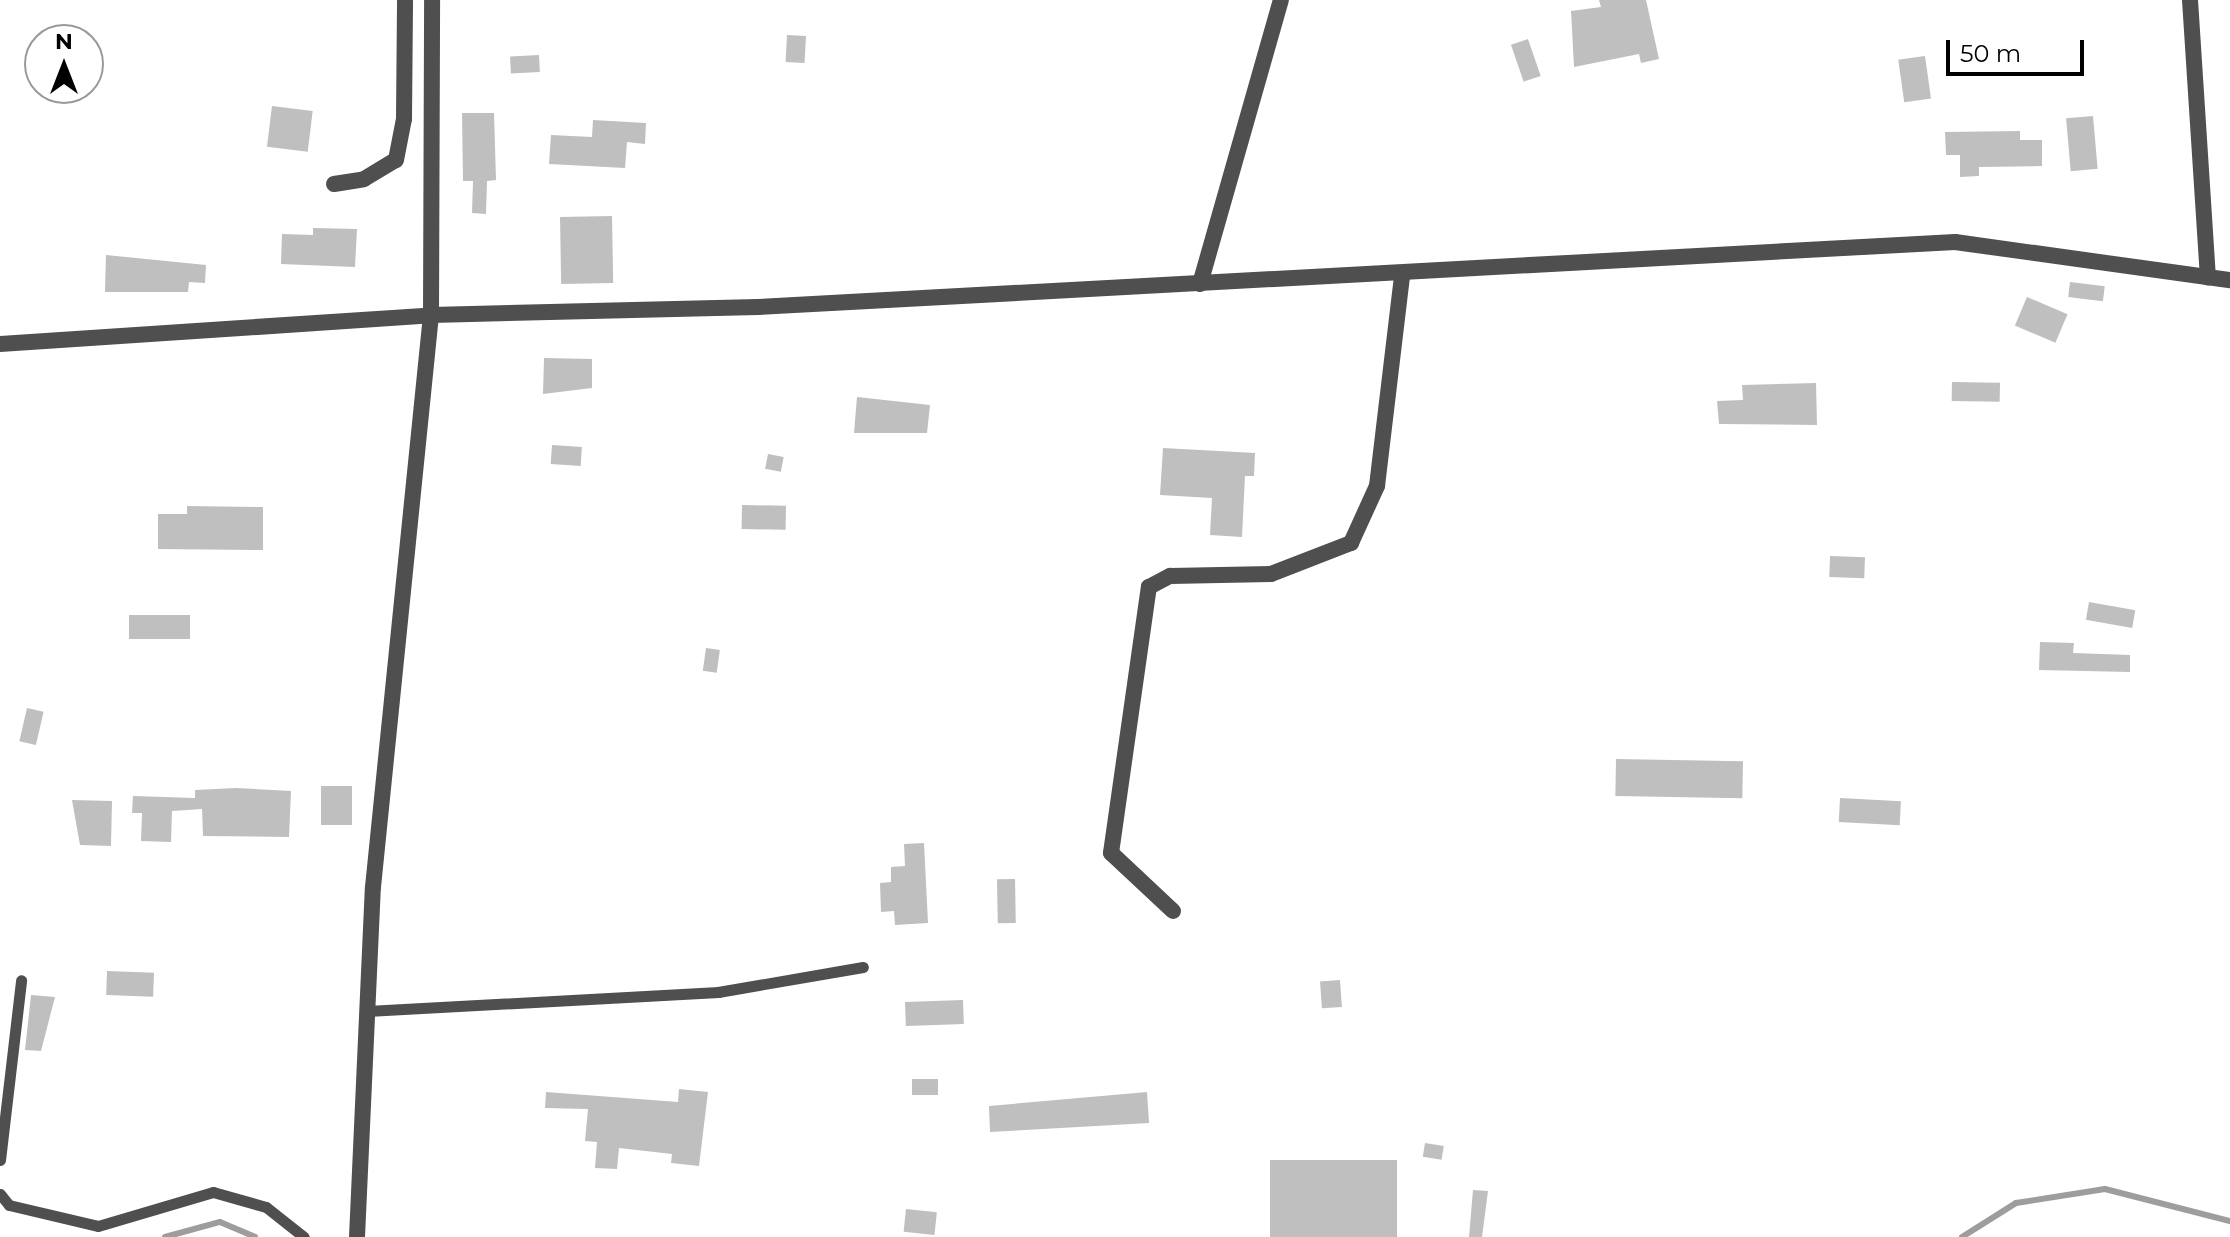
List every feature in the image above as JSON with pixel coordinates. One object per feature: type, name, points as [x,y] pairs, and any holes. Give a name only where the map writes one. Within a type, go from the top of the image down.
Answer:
[{"type":"street","points":[[334,184],[364,179],[396,160],[404,119],[405,0]]},
{"type":"street","points":[[357,1237],[373,887],[431,315],[432,0]]},
{"type":"street","points":[[1200,284],[1281,0]]},
{"type":"street","points":[[2190,0],[2208,277]]},
{"type":"street","points":[[0,344],[431,315],[1402,275],[1980,241],[2230,280]]},
{"type":"street","points":[[1173,911],[1111,853],[1149,587],[1170,576],[1271,574],[1351,543],[1377,486],[1402,275]]},
{"type":"lane","points":[[367,1011],[718,992],[863,967]]},
{"type":"lane","points":[[0,1160],[21,980]]},
{"type":"lane","points":[[0,1194],[9,1205],[98,1226],[213,1192],[266,1207],[304,1237]]},
{"type":"building","points":[[1599,0],[1646,0],[1659,59],[1641,63],[1639,54],[1574,67],[1571,11],[1601,7]]},
{"type":"building","points":[[787,35],[806,36],[805,63],[786,62]]},
{"type":"building","points":[[1528,39],[1541,76],[1524,82],[1511,45]]},
{"type":"building","points":[[539,55],[540,72],[511,73],[510,57]]},
{"type":"building","points":[[1925,56],[1931,99],[1904,102],[1898,60]]},
{"type":"building","points":[[272,106],[313,111],[308,152],[267,147]]},
{"type":"building","points":[[462,113],[494,113],[496,180],[487,181],[486,214],[472,213],[473,181],[463,181]]},
{"type":"building","points":[[2093,116],[2098,169],[2071,171],[2066,118]]},
{"type":"building","points":[[593,120],[646,123],[645,144],[627,142],[625,168],[549,164],[551,135],[592,137]]},
{"type":"building","points":[[2020,131],[2020,140],[2042,140],[2042,166],[1979,167],[1979,176],[1960,177],[1960,155],[1946,155],[1945,132]]},
{"type":"building","points":[[612,216],[613,283],[561,284],[560,217]]},
{"type":"building","points":[[313,228],[357,229],[355,267],[281,264],[282,234],[313,235]]},
{"type":"building","points":[[106,255],[206,265],[205,283],[189,282],[188,292],[105,292]]},
{"type":"building","points":[[2070,282],[2105,286],[2103,301],[2068,297]]},
{"type":"building","points":[[2027,297],[2068,314],[2055,343],[2015,326]]},
{"type":"building","points":[[544,358],[592,359],[592,388],[543,394]]},
{"type":"building","points":[[1952,382],[2000,383],[2000,402],[1952,401]]},
{"type":"building","points":[[1816,383],[1817,425],[1719,424],[1717,401],[1743,400],[1742,385]]},
{"type":"building","points":[[857,397],[930,405],[927,433],[854,433]]},
{"type":"building","points":[[552,445],[582,447],[581,466],[551,464]]},
{"type":"building","points":[[1163,448],[1255,453],[1254,476],[1245,476],[1242,537],[1210,535],[1212,498],[1160,495]]},
{"type":"building","points":[[768,454],[784,457],[781,472],[765,469]]},
{"type":"building","points":[[742,505],[786,506],[786,530],[742,529]]},
{"type":"building","points":[[187,506],[263,507],[263,550],[158,549],[158,514],[187,514]]},
{"type":"building","points":[[1830,556],[1865,557],[1864,578],[1829,577]]},
{"type":"building","points":[[2089,602],[2135,610],[2132,628],[2086,620]]},
{"type":"building","points":[[129,615],[190,615],[190,639],[129,639]]},
{"type":"building","points":[[2040,642],[2074,643],[2073,653],[2130,655],[2130,672],[2039,670]]},
{"type":"building","points":[[706,648],[720,650],[717,673],[703,671]]},
{"type":"building","points":[[27,708],[44,712],[36,745],[19,741]]},
{"type":"building","points":[[1616,759],[1743,761],[1742,798],[1615,796]]},
{"type":"building","points":[[321,786],[352,786],[352,825],[321,825]]},
{"type":"building","points":[[236,788],[291,791],[289,837],[203,836],[202,809],[172,811],[171,842],[141,841],[142,813],[132,813],[133,796],[195,798],[195,790]]},
{"type":"building","points":[[1840,798],[1901,801],[1900,825],[1839,822]]},
{"type":"building","points":[[72,800],[112,801],[111,846],[80,845]]},
{"type":"building","points":[[924,843],[928,923],[895,925],[894,911],[881,912],[880,883],[891,882],[891,867],[905,866],[904,844]]},
{"type":"building","points":[[997,879],[1015,879],[1016,923],[998,923]]},
{"type":"building","points":[[107,971],[154,973],[153,997],[106,995]]},
{"type":"building","points":[[1340,980],[1342,1007],[1322,1008],[1320,981]]},
{"type":"building","points":[[31,995],[55,997],[41,1051],[25,1050]]},
{"type":"building","points":[[963,1000],[964,1024],[906,1026],[905,1002]]},
{"type":"building","points":[[912,1079],[938,1079],[938,1095],[912,1095]]},
{"type":"building","points":[[679,1089],[708,1092],[699,1166],[671,1163],[672,1154],[619,1148],[617,1169],[595,1168],[597,1142],[585,1141],[588,1109],[545,1108],[546,1092],[678,1102]]},
{"type":"building","points":[[1147,1092],[1149,1123],[990,1132],[989,1106]]},
{"type":"building","points":[[1425,1143],[1444,1146],[1442,1160],[1423,1157]]},
{"type":"building","points":[[1270,1160],[1397,1160],[1397,1237],[1270,1237]]},
{"type":"building","points":[[1473,1190],[1488,1191],[1482,1237],[1469,1237]]},
{"type":"building","points":[[906,1209],[937,1212],[934,1235],[904,1232]]},
{"type":"waterway","points":[[1962,1237],[2016,1203],[2105,1189],[2230,1221]]},
{"type":"waterway","points":[[165,1237],[220,1222],[255,1237]]}]
